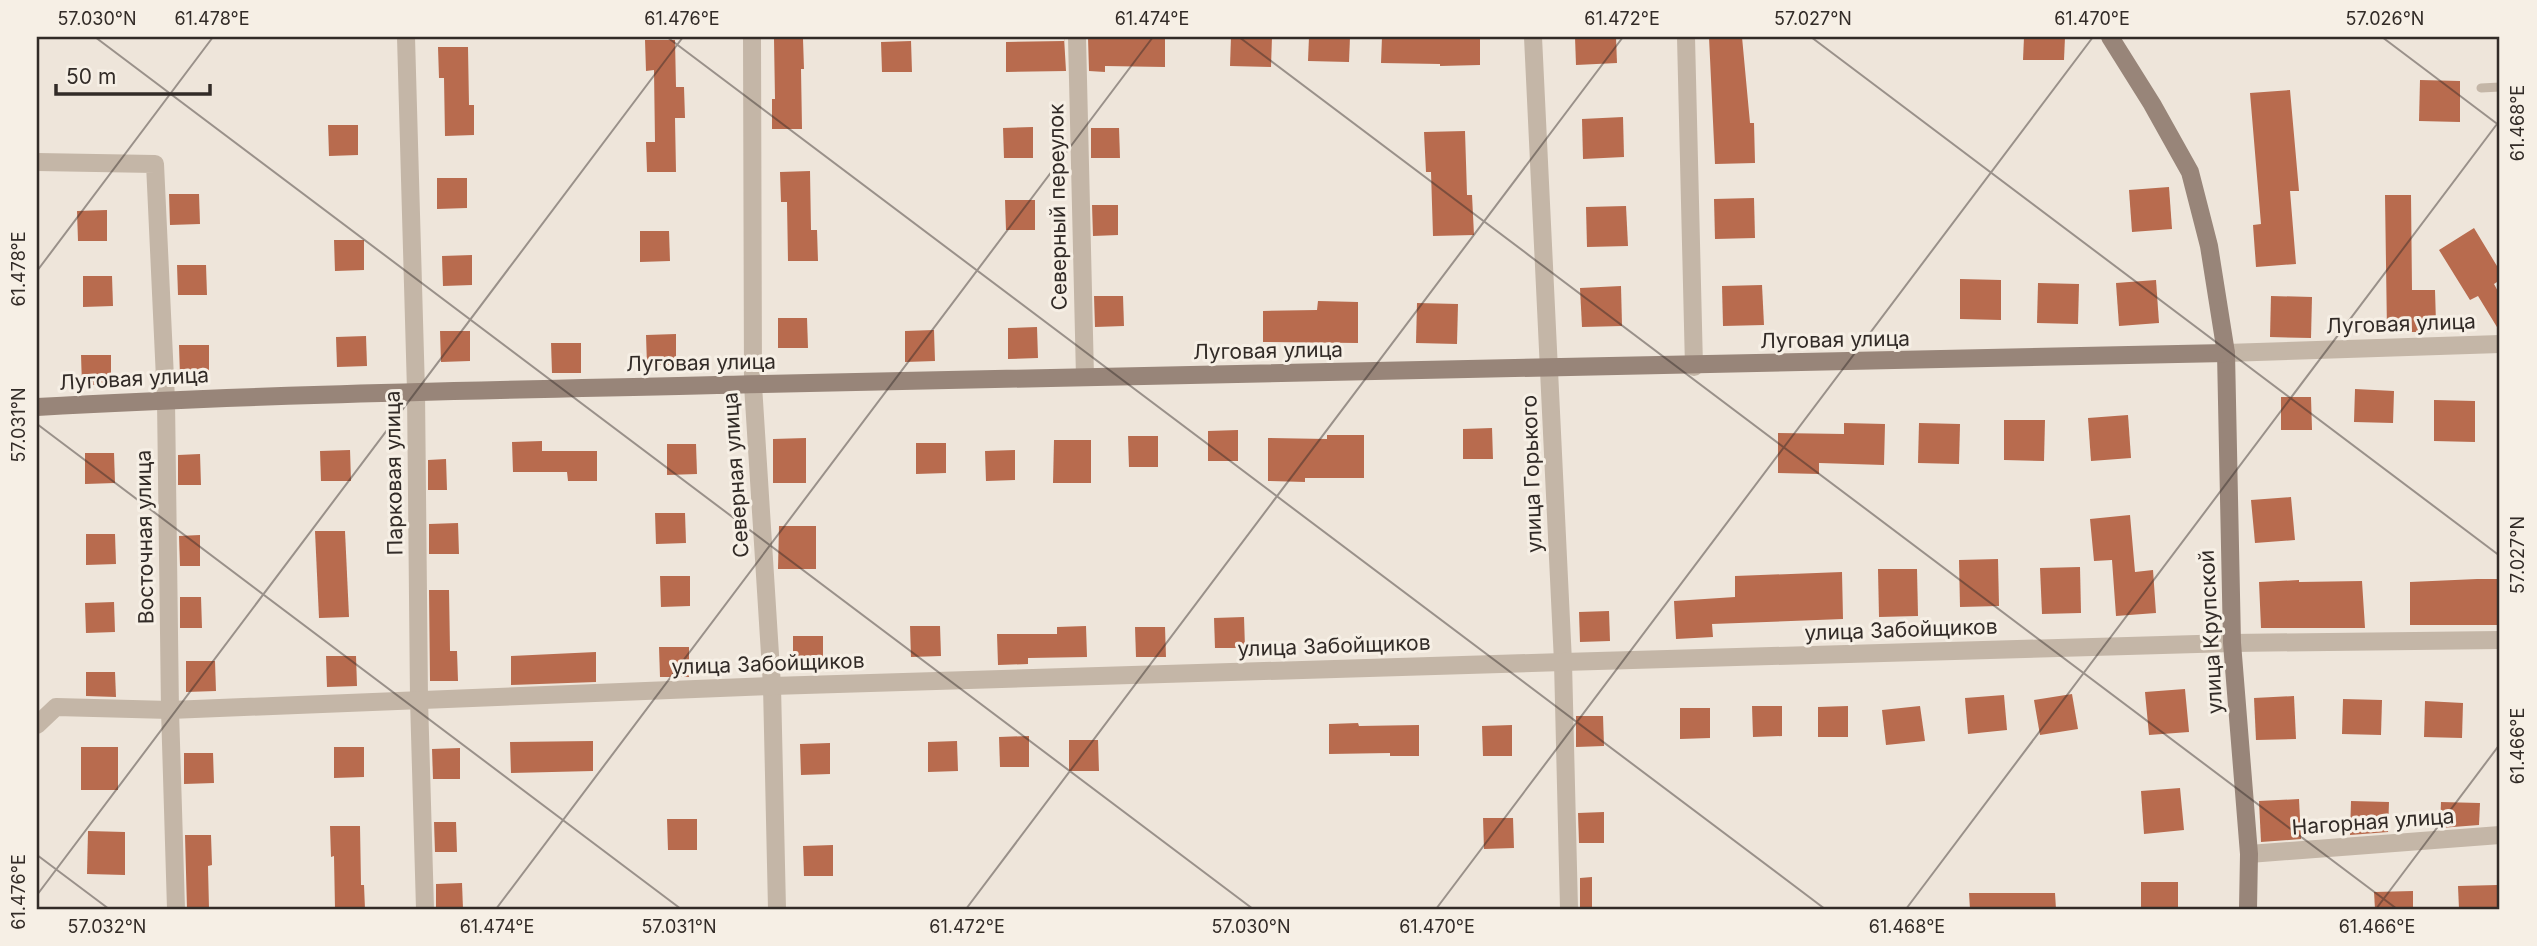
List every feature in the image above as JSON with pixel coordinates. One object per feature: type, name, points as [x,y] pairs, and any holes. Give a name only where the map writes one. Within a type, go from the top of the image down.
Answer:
[{"type":"main road","name":"улица Крупской","points":[[2110,37],[2190,172],[2210,246],[2225,353],[2232,643],[2249,854],[2248,909]]},
{"type":"main road","name":"Луговая улица","points":[[37,407],[416,391],[1694,367],[2225,353]]},
{"type":"street","name":"Парковая улица","points":[[406,37],[416,391],[419,699],[425,909]]},
{"type":"street","name":"Северная улица","points":[[752,37],[753,385],[772,686],[777,909]]},
{"type":"street","name":"Северный переулок","points":[[1077,37],[1085,377]]},
{"type":"street","name":"улица Горького","points":[[1532,37],[1563,662],[1569,909]]},
{"type":"street","points":[[1686,37],[1694,367]]},
{"type":"street","name":"Восточная улица","points":[[37,162],[155,164],[166,400],[176,909]]},
{"type":"street","name":"Луговая улица","points":[[2225,353],[2500,344]]},
{"type":"street","name":"улица Забойщиков","points":[[37,725],[56,707],[170,710],[772,686],[1563,662],[2232,643],[2500,640]]},
{"type":"street","name":"Нагорная улица","points":[[2249,854],[2500,835]]},
{"type":"lane","points":[[2481,88],[2500,88]]},
{"type":"building","points":[[1064,37],[1066,71],[1006,72],[1006,42],[1064,41]]},
{"type":"building","points":[[1088,37],[1165,37],[1165,67],[1105,66],[1105,72],[1089,71]]},
{"type":"building","points":[[1231,37],[1272,37],[1271,67],[1230,66]]},
{"type":"building","points":[[1309,37],[1350,37],[1349,62],[1308,61]]},
{"type":"building","points":[[1382,37],[1480,37],[1480,65],[1381,63]]},
{"type":"building","points":[[1575,37],[1616,37],[1617,63],[1576,65]]},
{"type":"building","points":[[1709,37],[1742,37],[1750,123],[1754,123],[1755,163],[1715,164]]},
{"type":"building","points":[[2024,37],[2065,37],[2064,60],[2023,60]]},
{"type":"building","points":[[774,39],[803,39],[802,129],[772,129],[772,99],[775,99]]},
{"type":"building","points":[[645,40],[675,40],[676,87],[684,87],[685,118],[675,118],[676,172],[647,172],[646,142],[655,142],[654,70],[646,71]]},
{"type":"building","points":[[911,41],[912,72],[882,72],[881,42]]},
{"type":"building","points":[[438,47],[468,47],[469,105],[474,105],[474,135],[445,136],[444,78],[439,78]]},
{"type":"building","points":[[2420,80],[2460,81],[2460,122],[2419,121]]},
{"type":"building","points":[[2290,90],[2299,191],[2290,191],[2296,264],[2256,267],[2253,225],[2261,224],[2250,93]]},
{"type":"building","points":[[1623,117],[1624,157],[1583,159],[1582,119]]},
{"type":"building","points":[[328,125],[358,125],[358,155],[329,156]]},
{"type":"building","points":[[1033,127],[1033,158],[1004,158],[1003,128]]},
{"type":"building","points":[[1091,128],[1119,128],[1120,158],[1091,158]]},
{"type":"building","points":[[1465,131],[1467,195],[1472,195],[1474,235],[1433,236],[1431,172],[1426,172],[1424,132]]},
{"type":"building","points":[[810,171],[811,230],[817,230],[818,261],[788,261],[787,202],[781,202],[780,172]]},
{"type":"building","points":[[437,178],[467,178],[467,208],[437,209]]},
{"type":"building","points":[[2169,187],[2172,229],[2132,232],[2129,190]]},
{"type":"building","points":[[169,194],[199,194],[200,224],[170,225]]},
{"type":"building","points":[[2385,195],[2411,195],[2412,290],[2435,290],[2436,323],[2422,323],[2422,332],[2387,332]]},
{"type":"building","points":[[1754,198],[1755,238],[1715,239],[1714,199]]},
{"type":"building","points":[[1005,200],[1035,200],[1035,230],[1006,230]]},
{"type":"building","points":[[1092,205],[1118,205],[1118,235],[1093,236]]},
{"type":"building","points":[[1626,206],[1628,246],[1587,247],[1586,207]]},
{"type":"building","points":[[107,210],[107,241],[78,241],[77,211]]},
{"type":"building","points":[[2474,228],[2500,271],[2500,280],[2494,284],[2500,295],[2500,332],[2478,296],[2470,300],[2439,250]]},
{"type":"building","points":[[640,231],[669,231],[670,261],[640,262]]},
{"type":"building","points":[[334,240],[364,240],[364,270],[335,271]]},
{"type":"building","points":[[472,255],[472,285],[443,286],[442,256]]},
{"type":"building","points":[[177,265],[206,265],[207,295],[178,295]]},
{"type":"building","points":[[83,276],[112,276],[113,306],[83,307]]},
{"type":"building","points":[[1960,279],[2001,280],[2001,320],[1960,319]]},
{"type":"building","points":[[2156,280],[2159,323],[2119,326],[2116,283]]},
{"type":"building","points":[[2038,283],[2079,284],[2078,324],[2037,323]]},
{"type":"building","points":[[1762,285],[1764,325],[1723,326],[1722,286]]},
{"type":"building","points":[[1621,286],[1622,326],[1582,327],[1580,288]]},
{"type":"building","points":[[1094,296],[1123,296],[1124,326],[1095,327]]},
{"type":"building","points":[[2271,296],[2312,297],[2311,338],[2270,337]]},
{"type":"building","points":[[1318,301],[1358,302],[1358,343],[1263,342],[1263,311],[1317,310]]},
{"type":"building","points":[[1417,303],[1458,304],[1457,344],[1416,343]]},
{"type":"building","points":[[778,318],[807,318],[808,348],[778,348]]},
{"type":"building","points":[[1037,327],[1038,358],[1008,359],[1008,328]]},
{"type":"building","points":[[934,330],[935,361],[905,362],[905,331]]},
{"type":"building","points":[[440,331],[470,331],[470,361],[441,362]]},
{"type":"building","points":[[676,334],[676,365],[647,365],[646,335]]},
{"type":"building","points":[[366,336],[367,366],[337,367],[336,337]]},
{"type":"building","points":[[551,343],[581,343],[581,373],[552,373]]},
{"type":"building","points":[[179,345],[209,345],[209,375],[180,376]]},
{"type":"building","points":[[81,355],[111,355],[111,385],[82,385]]},
{"type":"building","points":[[2355,389],[2394,391],[2393,423],[2354,422]]},
{"type":"building","points":[[2281,397],[2311,397],[2312,430],[2281,430]]},
{"type":"building","points":[[2434,400],[2475,401],[2475,442],[2434,441]]},
{"type":"building","points":[[2128,415],[2131,458],[2091,461],[2088,418]]},
{"type":"building","points":[[2004,420],[2045,420],[2044,461],[2004,460]]},
{"type":"building","points":[[1844,423],[1885,424],[1884,465],[1819,463],[1819,474],[1778,473],[1778,433],[1844,434]]},
{"type":"building","points":[[1919,423],[1960,424],[1959,464],[1918,463]]},
{"type":"building","points":[[1492,428],[1493,459],[1463,459],[1463,429]]},
{"type":"building","points":[[1238,430],[1238,461],[1208,461],[1208,431]]},
{"type":"building","points":[[1327,435],[1364,435],[1364,478],[1305,478],[1305,482],[1268,481],[1268,438],[1327,439]]},
{"type":"building","points":[[1128,436],[1158,436],[1158,467],[1129,467]]},
{"type":"building","points":[[806,438],[806,483],[773,483],[773,439]]},
{"type":"building","points":[[1054,440],[1091,440],[1091,483],[1053,483]]},
{"type":"building","points":[[542,441],[542,451],[597,451],[597,481],[568,481],[567,472],[513,472],[512,442]]},
{"type":"building","points":[[916,443],[946,443],[946,473],[916,474]]},
{"type":"building","points":[[667,444],[696,444],[697,474],[667,475]]},
{"type":"building","points":[[350,450],[351,481],[321,481],[320,451]]},
{"type":"building","points":[[1015,450],[1015,480],[986,481],[985,451]]},
{"type":"building","points":[[85,453],[114,453],[115,483],[85,484]]},
{"type":"building","points":[[200,454],[201,485],[178,485],[178,455]]},
{"type":"building","points":[[446,459],[447,490],[428,490],[428,460]]},
{"type":"building","points":[[2291,497],[2295,540],[2255,543],[2251,500]]},
{"type":"building","points":[[655,513],[685,513],[686,543],[656,544]]},
{"type":"building","points":[[2130,515],[2135,572],[2153,570],[2156,613],[2116,616],[2112,560],[2094,561],[2090,519]]},
{"type":"building","points":[[458,523],[459,554],[429,554],[429,524]]},
{"type":"building","points":[[779,526],[816,526],[816,569],[778,569]]},
{"type":"building","points":[[315,531],[345,531],[349,617],[319,618]]},
{"type":"building","points":[[86,534],[115,534],[116,564],[86,565]]},
{"type":"building","points":[[200,535],[200,566],[180,566],[179,536]]},
{"type":"building","points":[[1998,559],[1999,606],[1960,607],[1959,560]]},
{"type":"building","points":[[2080,567],[2081,613],[2042,614],[2040,568]]},
{"type":"building","points":[[1878,569],[1917,569],[1918,616],[1879,617]]},
{"type":"building","points":[[1842,572],[1843,619],[1712,624],[1713,637],[1676,639],[1674,601],[1735,597],[1735,576]]},
{"type":"building","points":[[660,576],[690,576],[690,606],[661,607]]},
{"type":"building","points":[[2500,579],[2500,625],[2410,625],[2410,582]]},
{"type":"building","points":[[2362,581],[2365,628],[2261,628],[2259,582]]},
{"type":"building","points":[[429,590],[449,590],[450,651],[457,651],[458,681],[430,681]]},
{"type":"building","points":[[180,597],[201,597],[202,628],[180,628]]},
{"type":"building","points":[[114,602],[115,632],[86,633],[85,603]]},
{"type":"building","points":[[1609,611],[1610,641],[1580,642],[1579,612]]},
{"type":"building","points":[[1244,617],[1245,648],[1215,648],[1214,618]]},
{"type":"building","points":[[910,626],[940,626],[941,656],[911,657]]},
{"type":"building","points":[[1086,626],[1087,657],[1028,658],[1028,664],[998,665],[997,634],[1057,634],[1057,627]]},
{"type":"building","points":[[1135,627],[1165,627],[1166,657],[1136,657]]},
{"type":"building","points":[[793,636],[823,636],[823,666],[793,667]]},
{"type":"building","points":[[659,647],[689,647],[689,677],[660,677]]},
{"type":"building","points":[[596,652],[596,682],[511,685],[511,656]]},
{"type":"building","points":[[326,656],[356,656],[357,686],[327,687]]},
{"type":"building","points":[[186,661],[215,661],[216,691],[186,692]]},
{"type":"building","points":[[86,672],[115,672],[116,697],[86,696]]},
{"type":"building","points":[[2185,689],[2189,732],[2149,735],[2145,692]]},
{"type":"building","points":[[2072,694],[2078,729],[2040,735],[2034,700]]},
{"type":"building","points":[[2004,695],[2007,730],[1968,734],[1965,698]]},
{"type":"building","points":[[2294,696],[2296,739],[2256,740],[2254,698]]},
{"type":"building","points":[[2343,699],[2382,700],[2381,735],[2342,734]]},
{"type":"building","points":[[2425,701],[2463,703],[2462,738],[2424,737]]},
{"type":"building","points":[[1752,706],[1782,706],[1782,736],[1753,737]]},
{"type":"building","points":[[1848,706],[1848,737],[1818,737],[1818,707]]},
{"type":"building","points":[[1920,706],[1925,741],[1886,745],[1882,710]]},
{"type":"building","points":[[1680,708],[1710,708],[1710,738],[1680,739]]},
{"type":"building","points":[[1576,716],[1603,716],[1604,746],[1576,747]]},
{"type":"building","points":[[1358,723],[1359,726],[1419,725],[1419,756],[1390,756],[1390,753],[1329,754],[1329,724]]},
{"type":"building","points":[[1512,725],[1512,756],[1483,756],[1482,726]]},
{"type":"building","points":[[1029,736],[1029,767],[1000,767],[999,737]]},
{"type":"building","points":[[1069,740],[1098,740],[1099,771],[1069,771]]},
{"type":"building","points":[[593,741],[593,771],[511,773],[510,742]]},
{"type":"building","points":[[957,741],[958,771],[928,772],[928,742]]},
{"type":"building","points":[[830,743],[830,774],[801,775],[800,744]]},
{"type":"building","points":[[81,747],[118,747],[118,790],[81,790]]},
{"type":"building","points":[[334,747],[364,747],[364,777],[334,778]]},
{"type":"building","points":[[460,748],[460,779],[433,779],[432,749]]},
{"type":"building","points":[[184,753],[213,753],[214,783],[184,784]]},
{"type":"building","points":[[2180,788],[2184,830],[2144,834],[2141,791]]},
{"type":"building","points":[[2299,799],[2301,839],[2261,842],[2259,801]]},
{"type":"building","points":[[2351,801],[2389,802],[2388,832],[2350,835]]},
{"type":"building","points":[[2441,802],[2480,803],[2479,825],[2440,828]]},
{"type":"building","points":[[1604,812],[1604,843],[1579,843],[1578,813]]},
{"type":"building","points":[[1483,818],[1513,818],[1514,848],[1484,849]]},
{"type":"building","points":[[667,819],[697,819],[697,850],[668,850]]},
{"type":"building","points":[[434,822],[456,822],[457,852],[435,852]]},
{"type":"building","points":[[330,826],[360,826],[361,885],[364,885],[365,909],[335,909],[334,856],[331,857]]},
{"type":"building","points":[[88,831],[125,832],[125,875],[87,874]]},
{"type":"building","points":[[185,835],[211,835],[212,865],[208,866],[209,909],[187,909]]},
{"type":"building","points":[[833,845],[833,876],[804,876],[803,846]]},
{"type":"building","points":[[1592,877],[1592,908],[1580,908],[1580,878]]},
{"type":"building","points":[[2141,882],[2178,882],[2178,909],[2141,909]]},
{"type":"building","points":[[462,883],[463,909],[436,909],[436,884]]},
{"type":"building","points":[[2497,885],[2498,909],[2459,909],[2458,886]]},
{"type":"building","points":[[2413,891],[2413,909],[2375,909],[2374,892]]},
{"type":"building","points":[[1969,893],[2055,893],[2056,909],[1970,909]]}]
